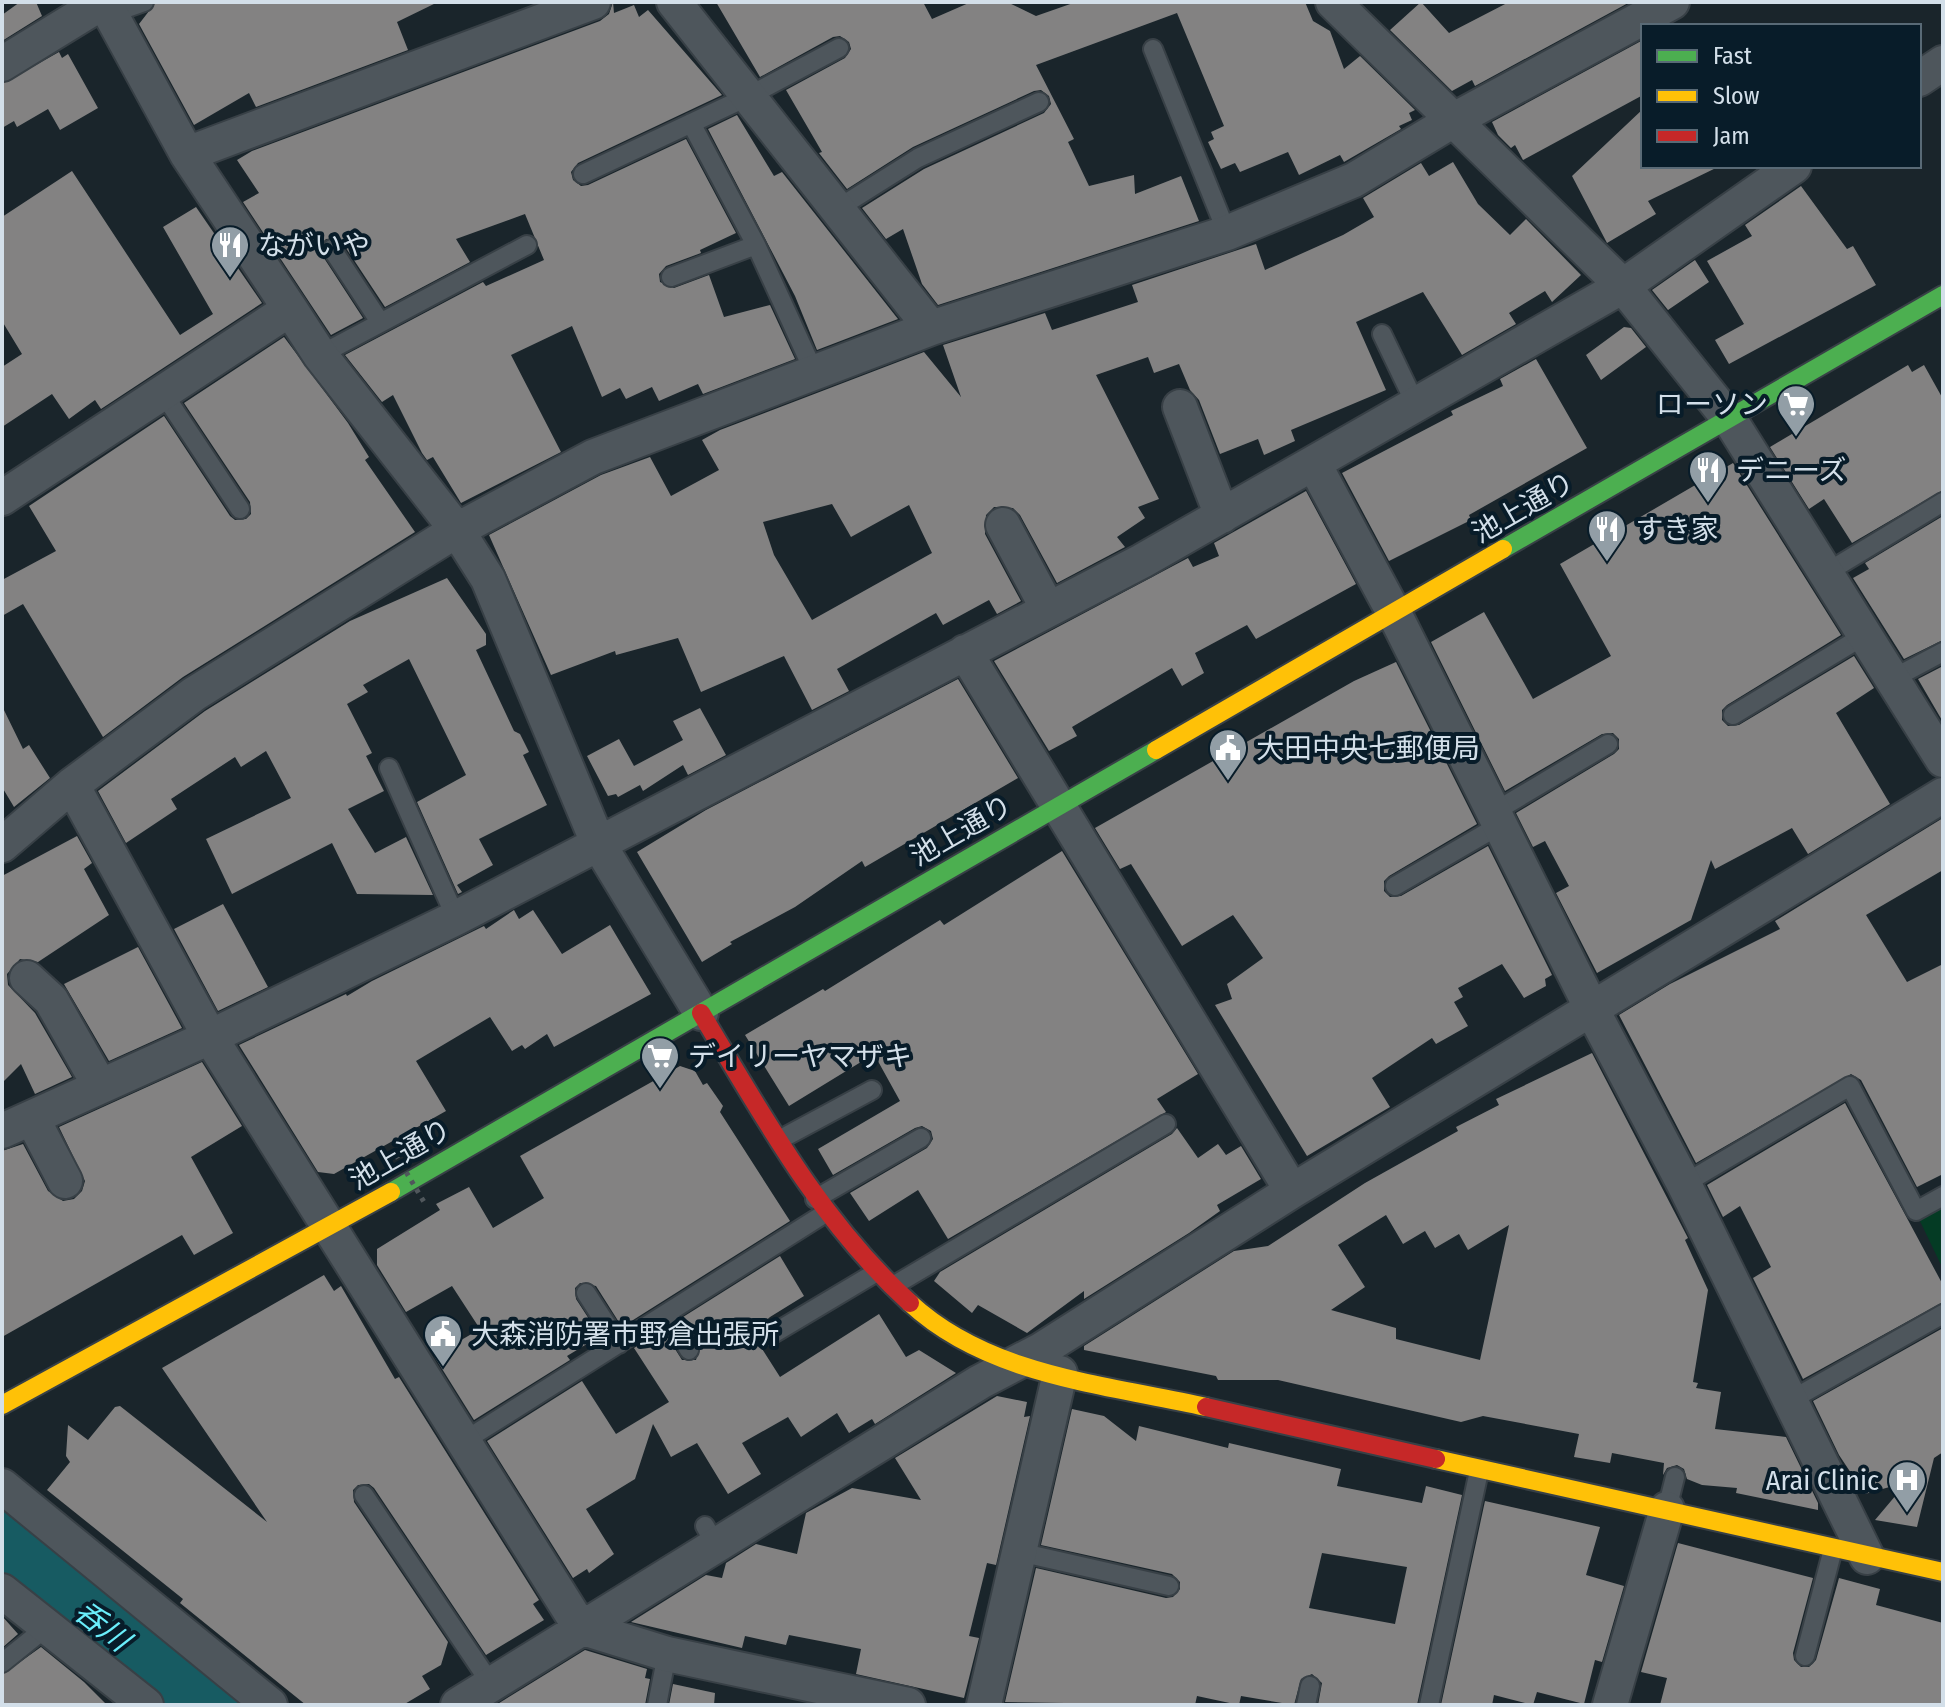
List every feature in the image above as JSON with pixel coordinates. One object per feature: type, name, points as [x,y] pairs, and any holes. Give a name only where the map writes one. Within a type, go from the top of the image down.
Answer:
[{"type":"main road","name":"池上通り","points":[[2,1405],[329,1228],[1943,295]]},
{"type":"main road","points":[[701,1013],[820,1206],[875,1273],[965,1345],[1013,1364],[1479,1471],[1671,1493],[1833,1549],[1943,1572]]},
{"type":"street","points":[[193,174],[593,2]]},
{"type":"street","points":[[674,2],[931,328]]},
{"type":"street","points":[[1333,2],[1623,286],[1730,420],[1943,760]]},
{"type":"street","points":[[5,834],[194,694],[457,530],[593,457],[931,328],[1227,233],[1354,180],[1452,121],[1672,2]]},
{"type":"street","points":[[2,64],[106,6],[193,174],[320,355],[457,530],[488,579],[598,843],[701,1013]]},
{"type":"street","points":[[1921,78],[1943,63]]},
{"type":"street","points":[[65,1181],[18,1125],[210,1037],[456,918],[1222,516],[1623,286],[1791,168]]},
{"type":"street","points":[[2,498],[290,309]]},
{"type":"street","points":[[1180,407],[1222,516]]},
{"type":"street","points":[[1314,464],[1394,613],[1684,1184],[1867,1557]]},
{"type":"street","points":[[1003,525],[1048,609]]},
{"type":"street","points":[[965,652],[1292,1191]]},
{"type":"street","points":[[72,785],[210,1037],[580,1627],[825,1697],[908,1705]]},
{"type":"street","points":[[458,1705],[580,1627],[710,1535],[1013,1364],[1943,795]]},
{"type":"street","points":[[27,978],[51,1000],[100,1086]]},
{"type":"street","points":[[984,1705],[1060,1373]]},
{"type":"street","points":[[2,1486],[270,1705]]},
{"type":"street","points":[[1610,1705],[1671,1493]]},
{"type":"street","points":[[2,1591],[146,1705]]},
{"type":"lane","points":[[106,6],[144,2]]},
{"type":"lane","points":[[583,174],[749,96],[839,48]]},
{"type":"lane","points":[[1153,49],[1227,233]]},
{"type":"lane","points":[[837,209],[918,158],[1039,102]]},
{"type":"lane","points":[[691,123],[756,245],[814,372]]},
{"type":"lane","points":[[320,355],[527,245]]},
{"type":"lane","points":[[671,277],[756,245]]},
{"type":"lane","points":[[332,249],[380,322]]},
{"type":"lane","points":[[1382,334],[1416,405]]},
{"type":"lane","points":[[163,393],[240,509]]},
{"type":"lane","points":[[1826,573],[1943,502]]},
{"type":"lane","points":[[1733,715],[1865,635]]},
{"type":"lane","points":[[1892,679],[1943,652]]},
{"type":"lane","points":[[1395,886],[1608,744]]},
{"type":"lane","points":[[389,768],[456,918]]},
{"type":"lane","points":[[1684,1184],[1850,1086],[1916,1211],[1943,1196]]},
{"type":"lane","points":[[779,1140],[872,1090]]},
{"type":"lane","points":[[891,1288],[1166,1124]]},
{"type":"lane","points":[[464,1441],[667,1313],[921,1138]]},
{"type":"lane","points":[[771,1335],[875,1273]]},
{"type":"lane","points":[[586,1293],[619,1344]]},
{"type":"lane","points":[[667,1313],[689,1350]]},
{"type":"lane","points":[[1791,1400],[1943,1314]]},
{"type":"lane","points":[[1429,1705],[1479,1471]]},
{"type":"lane","points":[[364,1495],[491,1684]]},
{"type":"lane","points":[[1805,1656],[1833,1549]]},
{"type":"lane","points":[[1019,1552],[1169,1586]]},
{"type":"lane","points":[[2,1663],[48,1626]]},
{"type":"lane","points":[[657,1705],[667,1654]]},
{"type":"lane","points":[[1306,1705],[1310,1686]]},
{"type":"path","points":[[396,1155],[424,1202]]},
{"type":"green space","points":[[1943,1203],[1943,1269],[1918,1217]]},
{"type":"water","name":"呑川","points":[[2,1510],[246,1705],[157,1705],[2,1582]]},
{"type":"building","points":[[20,2],[36,2],[42,16],[2,41],[2,15]]},
{"type":"building","points":[[156,2],[438,2],[397,22],[408,50],[256,107],[249,93],[194,125],[139,24]]},
{"type":"building","points":[[613,2],[614,13],[634,5],[639,17],[648,10],[722,95],[578,163],[571,172],[573,180],[581,186],[588,185],[686,139],[736,233],[700,250],[701,253],[666,266],[659,274],[660,282],[674,288],[709,275],[724,317],[770,305],[795,359],[703,394],[698,384],[659,401],[652,387],[626,399],[620,388],[602,397],[572,326],[511,355],[561,452],[461,503],[433,457],[427,460],[422,453],[393,395],[382,402],[345,355],[483,282],[486,286],[544,260],[525,214],[456,239],[470,262],[385,307],[342,242],[337,238],[326,239],[321,244],[322,255],[363,318],[331,335],[243,202],[259,193],[237,160],[252,151],[600,21],[609,14]]},
{"type":"building","points":[[716,2],[923,2],[932,19],[971,2],[1007,2],[1036,16],[1076,2],[1305,2],[1313,21],[1330,31],[1344,69],[1360,56],[1415,110],[1409,113],[1412,120],[1399,126],[1401,129],[1344,162],[1340,155],[1299,175],[1288,152],[1240,172],[1235,163],[1221,169],[1208,142],[1214,139],[1211,132],[1224,126],[1177,13],[1036,65],[1074,139],[1068,142],[1089,186],[1134,175],[1135,194],[1181,176],[1199,221],[938,305],[922,284],[903,229],[886,239],[862,208],[924,169],[1044,113],[1051,104],[1049,96],[1041,90],[1034,91],[913,147],[847,189],[819,153],[822,152],[786,90],[845,58],[851,49],[849,42],[840,36],[833,37],[760,77]]},
{"type":"building","points":[[1421,2],[1449,33],[1509,2],[1630,2],[1475,86],[1472,80],[1452,91],[1390,30]]},
{"type":"building","points":[[1641,41],[1641,96],[1523,160],[1515,145],[1511,148],[1498,135],[1492,122]]},
{"type":"building","points":[[59,52],[62,58],[68,54],[98,108],[60,130],[48,109],[17,127],[14,121],[2,128],[2,84]]},
{"type":"building","points":[[1641,111],[1641,168],[1716,168],[1648,201],[1656,214],[1607,243],[1572,176]]},
{"type":"building","points":[[737,115],[774,176],[782,172],[898,319],[817,350],[795,296],[708,129]]},
{"type":"building","points":[[1453,162],[1478,204],[1510,235],[1526,219],[1581,275],[1552,302],[1545,291],[1509,313],[1516,324],[1462,355],[1423,292],[1356,322],[1386,390],[1291,430],[1295,441],[1264,455],[1258,439],[1220,454],[1199,400],[1190,390],[1179,364],[1154,373],[1148,357],[1096,375],[1159,499],[1138,507],[1145,518],[1117,537],[1125,547],[1057,583],[1020,515],[1013,508],[994,507],[986,515],[985,534],[1021,601],[997,614],[989,600],[943,625],[936,613],[837,669],[849,691],[812,710],[784,656],[701,692],[678,638],[616,655],[615,651],[551,675],[489,535],[601,475],[650,457],[671,496],[719,470],[702,440],[720,430],[924,352],[961,397],[943,345],[1045,313],[1052,330],[1138,302],[1132,285],[1256,244],[1265,270],[1343,235],[1374,217],[1363,198],[1421,163],[1429,176]],"holes":[[[832,504],[851,537],[909,505],[932,553],[812,620],[774,555],[763,522]]]},
{"type":"building","points":[[72,171],[180,335],[213,314],[163,227],[196,207],[262,303],[101,409],[95,400],[69,419],[52,394],[2,427],[2,367],[22,354],[2,321],[2,217]]},
{"type":"building","points":[[1801,186],[1847,249],[1853,246],[1876,285],[1729,364],[1715,340],[1744,324],[1707,261],[1752,236],[1745,225]]},
{"type":"building","points":[[1695,260],[1709,282],[1668,310],[1652,290]]},
{"type":"building","points":[[1624,327],[1631,328],[1646,347],[1601,380],[1586,355]]},
{"type":"building","points":[[284,337],[348,423],[369,457],[365,460],[415,532],[183,677],[103,737],[23,604],[2,616],[2,580],[56,551],[29,506],[164,416],[230,516],[235,520],[246,519],[251,514],[250,502],[184,403]]},
{"type":"building","points":[[1536,359],[1587,448],[1469,515],[1471,520],[1389,561],[1342,473],[1453,415],[1451,411],[1503,386],[1500,379]]},
{"type":"building","points":[[1908,365],[1912,372],[1924,365],[1943,399],[1943,490],[1852,543],[1824,499],[1809,509],[1770,447]]},
{"type":"building","points":[[1733,463],[1841,635],[1727,705],[1722,710],[1722,720],[1728,726],[1739,725],[1854,656],[1874,688],[1836,713],[1890,804],[1808,854],[1792,828],[1715,869],[1711,860],[1691,920],[1597,973],[1556,893],[1569,886],[1545,841],[1533,847],[1516,813],[1614,754],[1619,749],[1619,739],[1613,733],[1602,734],[1505,791],[1431,642],[1484,612],[1533,699],[1611,656],[1560,564]]},
{"type":"building","points":[[1306,491],[1356,584],[1256,639],[1247,625],[1195,653],[1204,673],[1182,686],[1172,668],[1072,727],[1077,736],[1049,751],[994,661],[1188,558],[1193,567],[1219,556],[1214,543]]},
{"type":"building","points":[[1943,516],[1943,640],[1904,659],[1853,578],[1869,569],[1865,563]]},
{"type":"building","points":[[447,578],[486,634],[486,645],[476,650],[514,731],[520,734],[529,752],[523,755],[547,805],[479,839],[493,865],[457,885],[462,892],[458,894],[417,802],[466,775],[409,659],[363,685],[368,692],[347,704],[372,753],[366,756],[384,791],[348,809],[375,853],[406,837],[433,895],[357,894],[332,843],[232,894],[206,839],[291,798],[266,751],[241,767],[235,757],[171,799],[177,809],[126,843],[98,791],[205,711],[350,621]]},
{"type":"building","points":[[1396,662],[1477,824],[1389,876],[1384,881],[1384,891],[1390,897],[1401,896],[1488,846],[1552,975],[1545,979],[1546,986],[1524,998],[1502,964],[1458,988],[1463,997],[1454,1002],[1468,1026],[1436,1044],[1432,1038],[1372,1078],[1390,1107],[1307,1156],[1215,1005],[1232,999],[1227,984],[1263,958],[1233,915],[1182,946],[1131,864],[1120,869],[1095,828],[1354,681]]},
{"type":"building","points":[[1943,666],[1943,722],[1918,679]]},
{"type":"building","points":[[958,679],[1018,778],[865,867],[862,861],[795,907],[730,942],[732,944],[702,962],[637,852],[706,810]]},
{"type":"building","points":[[2,706],[23,749],[29,745],[50,778],[14,807],[2,787]]},
{"type":"building","points":[[700,708],[726,755],[688,775],[683,765],[643,791],[640,785],[618,797],[616,794],[608,796],[587,756],[619,739],[634,766],[683,740],[673,721]]},
{"type":"building","points":[[1943,818],[1943,870],[1866,915],[1907,982],[1943,964],[1943,1174],[1917,1187],[1861,1080],[1851,1074],[1696,1163],[1619,1015],[1670,984],[1780,929],[1775,921]]},
{"type":"building","points":[[77,836],[92,863],[84,869],[109,915],[38,962],[20,959],[7,974],[8,985],[35,1013],[72,1077],[35,1094],[21,1064],[2,1083],[2,876]]},
{"type":"building","points":[[1062,851],[1198,1074],[1157,1099],[1166,1112],[948,1239],[918,1190],[869,1221],[850,1193],[927,1148],[933,1139],[931,1131],[922,1126],[915,1128],[833,1175],[818,1149],[900,1101],[874,1054],[789,1106],[745,1035],[823,989],[825,991],[940,920],[944,925]]},
{"type":"building","points":[[223,904],[268,987],[218,1011],[174,929]]},
{"type":"building","points":[[514,910],[519,919],[533,910],[562,954],[610,925],[651,994],[554,1047],[547,1034],[525,1049],[522,1045],[512,1051],[490,1017],[416,1061],[446,1111],[334,1174],[318,1172],[239,1045],[347,996],[484,926],[486,929]]},
{"type":"building","points":[[138,947],[182,1028],[109,1061],[64,984]]},
{"type":"building","points":[[1592,1053],[1688,1238],[1685,1240],[1708,1290],[1693,1382],[1698,1383],[1696,1388],[1721,1392],[1715,1429],[1786,1437],[1818,1503],[1818,1510],[1736,1493],[1737,1488],[1702,1485],[1687,1479],[1684,1469],[1677,1465],[1667,1468],[1663,1475],[1664,1463],[1612,1453],[1610,1463],[1574,1457],[1579,1434],[1483,1416],[1461,1422],[1278,1380],[1218,1380],[1216,1376],[1084,1350],[1084,1346],[1234,1251],[1268,1246],[1365,1183],[1458,1131],[1456,1127],[1499,1105],[1496,1099]],"holes":[[[1386,1215],[1403,1244],[1425,1231],[1435,1248],[1459,1234],[1468,1250],[1509,1225],[1480,1360],[1396,1339],[1396,1328],[1331,1310],[1365,1287],[1338,1245]]]},
{"type":"building","points":[[202,1062],[242,1126],[191,1157],[233,1233],[194,1255],[182,1235],[2,1337],[2,1151],[23,1144],[48,1191],[63,1201],[74,1199],[82,1191],[85,1181],[59,1127]]},
{"type":"building","points":[[680,1066],[695,1071],[703,1085],[707,1083],[723,1106],[720,1112],[790,1221],[622,1327],[596,1286],[580,1283],[575,1288],[576,1299],[600,1336],[567,1356],[570,1360],[474,1420],[434,1356],[480,1329],[452,1286],[406,1312],[377,1265],[377,1249],[440,1210],[436,1204],[469,1187],[493,1228],[544,1198],[520,1156]]},
{"type":"building","points":[[1845,1103],[1943,1285],[1943,1302],[1803,1379],[1753,1278],[1771,1267],[1740,1206],[1723,1217],[1707,1185]]},
{"type":"building","points":[[1177,1128],[1198,1158],[1218,1144],[1226,1155],[1241,1146],[1261,1179],[1217,1205],[1220,1211],[1189,1233],[1084,1299],[1084,1291],[1027,1333],[978,1305],[972,1313],[934,1281],[940,1272],[1172,1134]]},
{"type":"building","points":[[780,1256],[804,1296],[770,1317],[752,1333],[780,1377],[879,1314],[906,1357],[919,1350],[956,1373],[875,1424],[872,1419],[849,1433],[837,1413],[801,1437],[788,1417],[742,1443],[761,1474],[728,1494],[697,1443],[671,1457],[653,1424],[635,1479],[586,1509],[614,1554],[589,1573],[587,1569],[573,1578],[487,1441],[582,1381],[616,1434],[669,1402],[634,1348],[663,1330],[682,1360],[696,1360],[700,1345],[683,1317]]},
{"type":"building","points":[[324,1275],[334,1291],[341,1286],[395,1379],[399,1377],[539,1600],[533,1604],[544,1620],[486,1655],[374,1488],[369,1484],[358,1485],[353,1490],[354,1502],[448,1642],[441,1665],[422,1676],[430,1689],[403,1705],[306,1705],[180,1603],[183,1599],[47,1490],[70,1462],[66,1456],[68,1425],[88,1440],[115,1407],[120,1406],[267,1522],[162,1368]]},
{"type":"building","points":[[1943,1328],[1943,1452],[1934,1458],[1917,1527],[1875,1520],[1907,1482],[1865,1494],[1839,1455],[1813,1401]]},
{"type":"building","points":[[997,1396],[1027,1402],[1024,1417],[1030,1416],[996,1565],[987,1563],[969,1636],[979,1638],[964,1698],[856,1674],[861,1649],[789,1635],[786,1645],[745,1636],[742,1648],[631,1622],[706,1575],[722,1578],[726,1563],[756,1544],[797,1554],[806,1513],[852,1488],[921,1500],[895,1458]]},
{"type":"building","points":[[1072,1409],[1104,1416],[1136,1441],[1139,1426],[1228,1448],[1229,1443],[1341,1469],[1337,1486],[1422,1503],[1426,1486],[1462,1495],[1417,1705],[1318,1705],[1322,1683],[1312,1674],[1301,1679],[1294,1705],[1241,1696],[1239,1705],[1197,1696],[1195,1705],[1005,1702],[1036,1568],[1166,1598],[1173,1597],[1180,1589],[1180,1582],[1172,1574],[1041,1545]],"holes":[[[1322,1553],[1407,1567],[1395,1624],[1309,1608]]]},
{"type":"building","points":[[1485,1501],[1600,1527],[1586,1575],[1624,1586],[1602,1662],[1595,1660],[1584,1704],[1537,1692],[1533,1705],[1494,1695],[1492,1705],[1441,1705]]},
{"type":"building","points":[[1678,1543],[1813,1578],[1793,1653],[1794,1660],[1801,1667],[1809,1667],[1816,1660],[1839,1578],[1880,1589],[1876,1605],[1943,1623],[1943,1705],[1660,1705],[1667,1678],[1641,1672]]},
{"type":"building","points":[[2,1616],[18,1634],[2,1648]]},
{"type":"building","points":[[41,1647],[107,1705],[2,1705],[2,1675]]},
{"type":"building","points":[[585,1650],[647,1669],[645,1678],[650,1679],[645,1705],[496,1705]]},
{"type":"building","points":[[673,1684],[715,1693],[714,1705],[669,1705]]},
{"type":"traffic: fast","points":[[1503,549],[1943,295]]},
{"type":"traffic: fast","points":[[391,1192],[1156,750]]},
{"type":"traffic: slow","points":[[1156,750],[1503,549]]},
{"type":"traffic: slow","points":[[2,1405],[391,1192]]},
{"type":"traffic: slow","points":[[910,1303],[941,1327],[975,1347],[1011,1362],[1049,1374],[1206,1407]]},
{"type":"traffic: slow","points":[[1436,1459],[1943,1572]]},
{"type":"traffic: jam","points":[[701,1013],[795,1166],[848,1238],[910,1303]]},
{"type":"traffic: jam","points":[[1206,1407],[1436,1459]]},
{"type":"place","name":"ながいや","points":[[230,279]]},
{"type":"place","name":"ローソン","points":[[1796,438]]},
{"type":"place","name":"デニーズ","points":[[1708,504]]},
{"type":"place","name":"すき家","points":[[1607,563]]},
{"type":"place","name":"大田中央七郵便局","points":[[1228,782]]},
{"type":"place","name":"デイリーヤマザキ","points":[[660,1090]]},
{"type":"place","name":"大森消防署市野倉出張所","points":[[443,1368]]},
{"type":"place","name":"Arai Clinic","points":[[1907,1514]]}]
